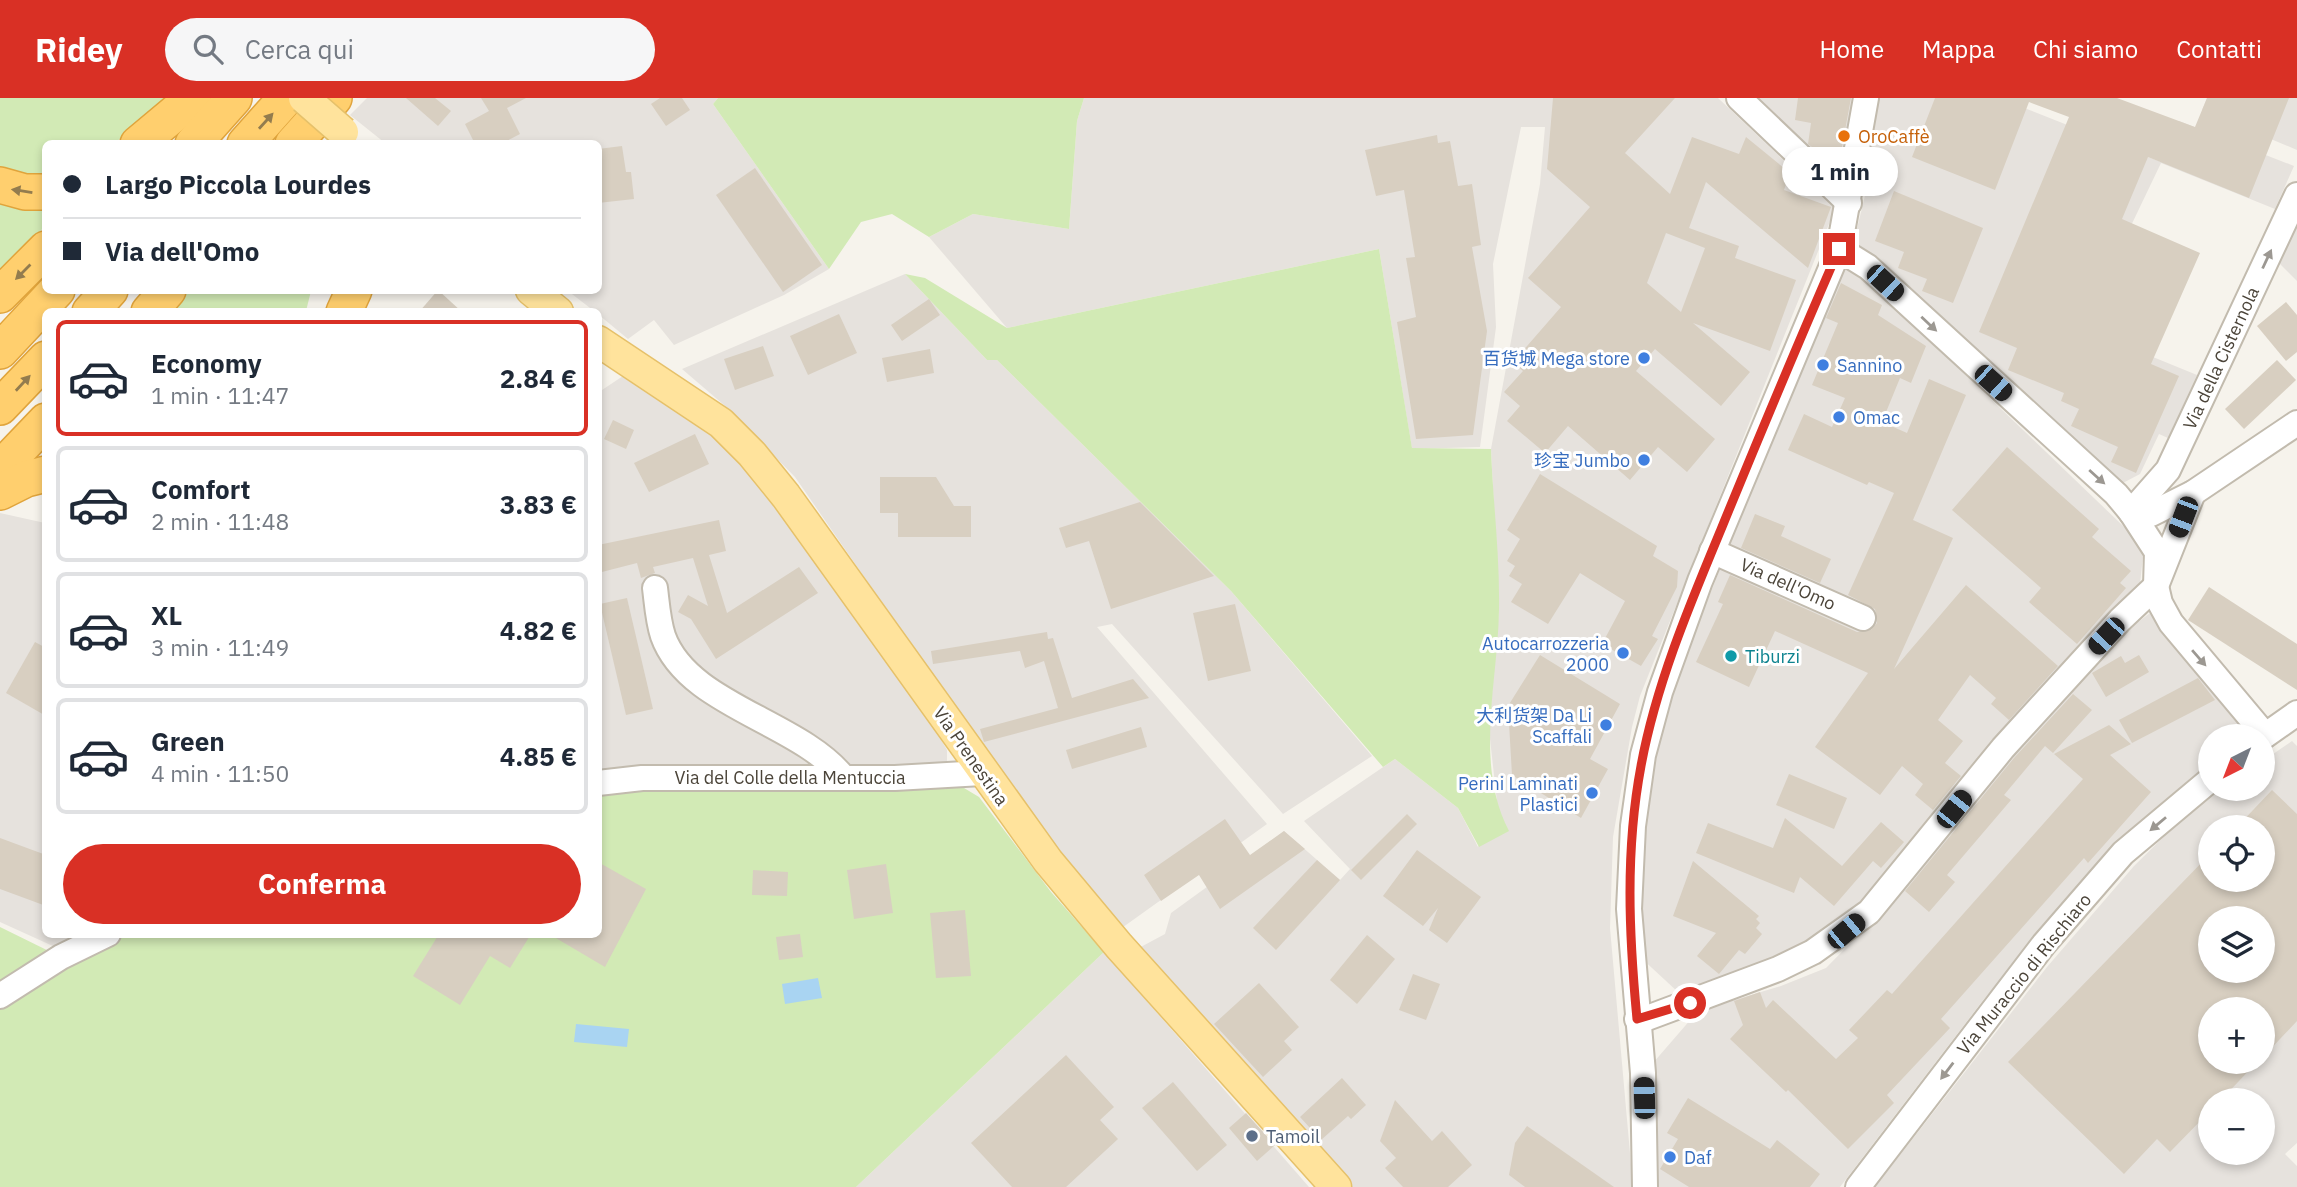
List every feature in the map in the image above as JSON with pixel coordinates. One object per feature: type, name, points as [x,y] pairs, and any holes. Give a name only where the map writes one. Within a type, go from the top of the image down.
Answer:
[{"type":"highway","points":[[143,140],[193,98]]},
{"type":"highway","points":[[153,140],[193,98]]},
{"type":"highway","points":[[197,140],[234,98]]},
{"type":"highway","points":[[249,140],[286,98]]},
{"type":"highway","points":[[297,140],[334,98]]},
{"type":"highway","points":[[0,185],[24,192],[42,192]]},
{"type":"highway","points":[[0,295],[42,252]]},
{"type":"highway","points":[[0,351],[53,294]]},
{"type":"highway","points":[[94,308],[106,294]]},
{"type":"highway","points":[[153,308],[167,294]]},
{"type":"highway","points":[[0,407],[42,363]]},
{"type":"highway","points":[[0,469],[42,425]]},
{"type":"highway","points":[[0,492],[26,479],[42,475]]},
{"type":"main road","points":[[304,98],[348,140]]},
{"type":"main road","points":[[536,294],[553,308]]},
{"type":"main road","name":"Via Prenestina","points":[[602,344],[709,413],[752,454],[824,548],[982,773],[1048,861],[1119,946],[1336,1187]]},
{"type":"street","points":[[1739,98],[1849,202]]},
{"type":"street","points":[[1645,1187],[1643,1073],[1630,954],[1630,860],[1640,767],[1660,692],[1712,551],[1839,249],[1866,98]]},
{"type":"street","name":"Via della Cisternola","points":[[2131,512],[2168,470],[2297,195]]},
{"type":"street","points":[[1839,249],[1868,267],[2116,494],[2157,551],[2156,586],[2160,603],[2171,623],[2254,724]]},
{"type":"street","points":[[2131,512],[2151,514],[2193,494],[2297,423]]},
{"type":"street","points":[[2168,470],[2193,494]]},
{"type":"street","points":[[1637,1019],[1690,1003],[1813,952],[1869,912],[2003,748],[2120,620],[2156,586],[2193,494]]},
{"type":"street","name":"Via dell'Omo","points":[[1712,551],[1863,618]]},
{"type":"street","points":[[655,588],[663,635],[689,673],[722,696],[805,743],[844,778]]},
{"type":"street","points":[[2275,728],[2297,713]]},
{"type":"street","name":"Via del Colle della Mentuccia","points":[[602,783],[642,778],[844,778],[982,773]]},
{"type":"street","name":"Via Muraccio di Rischiaro","points":[[1858,1187],[2044,944],[2123,853],[2198,790]]},
{"type":"street","points":[[0,996],[61,957],[100,938]]},
{"type":"shaded area","points":[[367,98],[718,98],[713,104],[829,269],[784,295],[674,345],[654,320],[628,339],[602,317],[602,308],[590,308],[572,294],[602,294],[602,140],[381,140],[350,115]]},
{"type":"shaded area","points":[[1084,98],[1718,98],[1835,209],[1640,696],[1632,727],[1613,837],[1610,928],[1633,1187],[1352,1187],[1137,949],[1165,934],[1171,913],[1284,831],[1340,880],[1350,869],[1304,821],[1395,759],[1458,808],[1478,847],[1498,811],[1489,730],[1499,609],[1491,449],[1540,184],[1545,127],[1521,127],[1493,264],[1496,327],[1480,447],[1412,449],[1379,249],[1007,328],[929,237],[973,214],[1069,229],[1077,121]]},
{"type":"shaded area","points":[[1751,98],[1852,98],[1843,172],[1838,179]]},
{"type":"shaded area","points":[[1877,98],[1999,98],[2161,162],[2179,121],[2294,166],[2275,209],[2161,163],[2082,328],[2197,375],[2168,438],[2159,434],[2140,474],[2121,484],[1854,241],[1869,179],[1879,180],[1884,156],[1870,152]]},
{"type":"shaded area","points":[[2207,98],[2297,98],[2297,150],[2202,110]]},
{"type":"shaded area","points":[[2297,226],[2297,281],[2279,263]]},
{"type":"shaded area","points":[[1850,264],[2144,546],[2140,584],[1890,872],[1843,918],[1788,954],[1679,993],[1638,955],[1646,799],[1665,706],[1842,265]]},
{"type":"shaded area","points":[[905,274],[987,360],[997,360],[1231,591],[1372,756],[1283,814],[1112,624],[1097,627],[1267,824],[1119,930],[1020,802],[795,477],[724,405],[682,369]]},
{"type":"shaded area","points":[[623,376],[711,434],[757,481],[933,726],[947,750],[947,761],[938,767],[602,773],[602,390]]},
{"type":"shaded area","points":[[0,513],[42,522],[42,938],[78,938],[55,947],[0,922]]},
{"type":"shaded area","points":[[2150,613],[2241,724],[2198,724],[2198,772],[2130,830],[2058,912],[1984,999],[1840,1187],[1658,1187],[1653,1063],[1698,1011],[1781,986],[1826,968],[1888,905],[2012,750],[2120,636]]},
{"type":"shaded area","points":[[2292,741],[2297,746],[2297,1143],[2285,1154],[2297,1166],[2297,1187],[1875,1187],[2047,967],[2134,866],[2200,802],[2275,802],[2275,753]]},
{"type":"shaded area","points":[[1104,952],[1309,1187],[856,1187]]},
{"type":"green space","points":[[0,98],[167,98],[118,140],[42,140],[42,178],[0,168]]},
{"type":"green space","points":[[718,98],[1084,98],[1077,121],[1069,229],[973,214],[929,237],[892,214],[861,222],[829,269],[713,104]]},
{"type":"green space","points":[[0,194],[42,199],[42,229],[0,275]]},
{"type":"green space","points":[[1379,249],[1412,448],[1491,449],[1499,610],[1490,751],[1498,805],[1509,831],[1479,847],[1458,808],[1395,759],[1383,767],[1231,591],[997,360],[987,360],[905,274],[925,278],[1007,328]]},
{"type":"green space","points":[[184,294],[310,294],[307,308],[172,308]]},
{"type":"green space","points":[[964,788],[979,797],[1051,892],[1104,952],[856,1187],[0,1187],[0,927],[61,957],[101,938],[602,938],[602,789]]},
{"type":"water","points":[[818,978],[822,998],[785,1004],[782,984]]},
{"type":"water","points":[[576,1024],[629,1029],[627,1047],[574,1042]]},
{"type":"building","points":[[406,98],[435,98],[451,111],[438,126]]},
{"type":"building","points":[[481,98],[526,98],[507,108],[520,134],[509,140],[473,140],[465,124],[489,111]]},
{"type":"building","points":[[660,98],[682,98],[690,110],[666,126],[651,104]]},
{"type":"building","points":[[1553,98],[1675,98],[1625,153],[1670,194],[1692,137],[1739,154],[1746,137],[1790,173],[1784,190],[1831,207],[1808,268],[1706,182],[1689,228],[1739,246],[1735,258],[1796,280],[1770,351],[1693,323],[1750,372],[1721,406],[1655,349],[1636,371],[1715,439],[1687,472],[1658,447],[1630,480],[1568,426],[1545,453],[1507,421],[1520,406],[1504,392],[1523,371],[1513,362],[1561,307],[1528,278],[1590,207],[1547,169]],"holes":[[[1666,233],[1705,248],[1681,312],[1647,283]]]},
{"type":"building","points":[[1798,98],[1851,98],[1839,163],[1827,161],[1823,152],[1808,144],[1811,123],[1795,120]]},
{"type":"building","points":[[1935,98],[2117,98],[2195,127],[2207,98],[2289,98],[2249,198],[2148,157],[2122,219],[2200,253],[2151,364],[2179,376],[2136,473],[2111,462],[2118,447],[2071,426],[2079,409],[2061,401],[2064,393],[2008,370],[2017,348],[1979,332],[2069,117],[2029,102],[1995,190],[1912,157]]},
{"type":"building","points":[[1437,135],[1438,143],[1450,141],[1458,186],[1472,184],[1481,245],[1472,247],[1487,331],[1473,435],[1416,439],[1397,322],[1416,317],[1406,258],[1415,257],[1404,190],[1376,196],[1365,150]]},
{"type":"building","points":[[622,146],[626,172],[631,172],[634,199],[602,203],[602,148]]},
{"type":"building","points":[[755,168],[822,265],[783,292],[716,195]]},
{"type":"building","points":[[1894,191],[1983,228],[1953,303],[1922,291],[1927,279],[1898,268],[1904,252],[1875,241]]},
{"type":"building","points":[[1841,283],[1882,305],[1878,315],[1926,346],[1911,383],[1900,378],[1882,422],[1907,433],[1929,379],[1966,395],[1913,520],[1953,538],[1894,669],[1966,585],[2058,666],[2009,720],[1991,704],[1996,698],[1970,675],[1938,720],[1963,741],[1945,763],[1961,776],[1933,810],[1915,795],[1923,784],[1902,766],[1880,795],[1815,747],[1868,673],[1775,631],[1749,687],[1696,662],[1723,604],[1718,602],[1730,575],[1857,632],[1871,630],[1877,623],[1875,609],[1848,595],[1894,493],[1869,482],[1867,485],[1788,450],[1804,414],[1832,427],[1845,398],[1812,385],[1838,323],[1826,318]]},
{"type":"building","points":[[435,294],[442,294],[458,308],[422,308]]},
{"type":"building","points":[[929,299],[940,315],[902,341],[891,325]]},
{"type":"building","points":[[2286,302],[2297,315],[2297,352],[2286,361],[2257,326]]},
{"type":"building","points":[[839,314],[857,353],[808,375],[790,336]]},
{"type":"building","points":[[763,346],[774,376],[735,390],[724,359]]},
{"type":"building","points":[[930,349],[934,373],[887,382],[882,358]]},
{"type":"building","points":[[2277,360],[2296,380],[2244,429],[2225,409]]},
{"type":"building","points":[[613,420],[634,430],[626,449],[604,439]]},
{"type":"building","points":[[695,434],[709,464],[649,492],[634,463]]},
{"type":"building","points":[[2007,447],[2099,529],[2092,537],[2131,571],[2120,583],[2126,588],[2077,644],[2029,602],[2041,588],[1952,510]]},
{"type":"building","points":[[1540,474],[1657,546],[1653,556],[1678,571],[1677,587],[1652,636],[1658,639],[1641,666],[1602,644],[1625,601],[1580,573],[1548,624],[1511,602],[1522,584],[1509,576],[1515,566],[1507,561],[1520,539],[1507,530]]},
{"type":"building","points":[[880,477],[936,477],[954,506],[971,506],[971,537],[898,537],[898,513],[880,513]]},
{"type":"building","points":[[1140,502],[1214,576],[1111,609],[1089,541],[1066,548],[1059,528]]},
{"type":"building","points":[[1755,514],[1785,526],[1781,536],[1831,559],[1820,583],[1741,548]]},
{"type":"building","points":[[719,520],[726,551],[709,555],[727,613],[799,567],[818,593],[716,659],[691,619],[678,612],[688,595],[708,606],[693,558],[653,567],[655,573],[641,578],[637,563],[602,572],[602,544]]},
{"type":"building","points":[[2209,587],[2297,644],[2297,690],[2188,620]]},
{"type":"building","points":[[627,598],[653,709],[626,715],[602,604]]},
{"type":"building","points":[[1235,604],[1251,671],[1208,681],[1193,613]]},
{"type":"building","points":[[1047,632],[1048,639],[1053,638],[1072,698],[1133,679],[1149,698],[984,742],[980,729],[1058,708],[1044,661],[1025,668],[1020,651],[933,664],[931,651]]},
{"type":"building","points":[[35,642],[42,646],[42,714],[6,693]]},
{"type":"building","points":[[1540,655],[1620,704],[1590,759],[1608,769],[1581,818],[1512,775],[1508,706]]},
{"type":"building","points":[[2139,655],[2149,672],[2106,697],[2092,673],[2121,656],[2125,663]]},
{"type":"building","points":[[2198,678],[2215,700],[2132,743],[2119,720]]},
{"type":"building","points":[[2073,694],[2092,710],[2053,753],[2045,746],[2004,795],[2011,800],[1947,875],[1955,882],[1929,912],[1905,891],[2014,758]]},
{"type":"building","points":[[2109,725],[2131,744],[2110,755],[2151,792],[2088,863],[2084,858],[1941,1019],[1950,1028],[1887,1095],[1894,1103],[1848,1149],[1788,1090],[1786,1092],[1730,1039],[1743,1025],[1734,1001],[1760,992],[1766,1008],[1773,1000],[1836,1059],[1858,1038],[1849,1030],[1887,990],[1892,994],[2083,779],[2054,754]]},
{"type":"building","points":[[1141,727],[1147,747],[1072,769],[1066,750]]},
{"type":"building","points":[[1789,774],[1847,798],[1834,829],[1776,805]]},
{"type":"building","points":[[2275,793],[2297,814],[2297,1021],[2275,1044],[2275,997],[2198,997],[2198,1074],[2246,1074],[2232,1088],[2198,1088],[2198,1123],[2170,1152],[2157,1139],[2124,1174],[2008,1062],[2198,866],[2198,892],[2275,892],[2275,815],[2248,815],[2261,802],[2275,802]]},
{"type":"building","points":[[1407,814],[1417,824],[1361,880],[1351,870]]},
{"type":"building","points":[[1785,818],[1842,866],[1881,822],[1904,842],[1881,868],[1873,861],[1834,906],[1800,877],[1794,893],[1696,853],[1708,823],[1773,848]]},
{"type":"building","points":[[1225,819],[1250,855],[1284,831],[1305,849],[1220,909],[1199,875],[1161,901],[1144,875]]},
{"type":"building","points":[[0,838],[42,854],[42,905],[0,889]]},
{"type":"building","points":[[1417,850],[1481,897],[1447,943],[1429,930],[1438,908],[1423,926],[1383,896]]},
{"type":"building","points":[[1317,860],[1340,880],[1276,950],[1253,928]]},
{"type":"building","points":[[1693,861],[1759,916],[1756,919],[1760,923],[1756,928],[1762,934],[1745,954],[1739,950],[1719,974],[1697,956],[1716,933],[1673,916]]},
{"type":"building","points":[[602,864],[646,889],[605,967],[556,938],[602,938]]},
{"type":"building","points":[[886,864],[893,913],[854,919],[847,870]]},
{"type":"building","points":[[753,870],[788,872],[787,896],[752,895]]},
{"type":"building","points":[[965,910],[971,976],[936,978],[930,913]]},
{"type":"building","points":[[800,934],[803,957],[779,960],[776,937]]},
{"type":"building","points":[[1367,935],[1395,959],[1357,1004],[1330,980]]},
{"type":"building","points":[[437,938],[529,938],[510,968],[490,956],[460,1005],[413,976]]},
{"type":"building","points":[[1413,974],[1440,984],[1426,1020],[1399,1010]]},
{"type":"building","points":[[1259,983],[1299,1027],[1284,1041],[1292,1050],[1263,1077],[1214,1024]]},
{"type":"building","points":[[1066,1055],[1114,1107],[1100,1120],[1118,1139],[1066,1187],[1012,1187],[971,1143]]},
{"type":"building","points":[[1342,1078],[1366,1105],[1351,1119],[1348,1116],[1321,1140],[1300,1117]]},
{"type":"building","points":[[1173,1082],[1227,1145],[1197,1171],[1142,1108]]},
{"type":"building","points":[[1688,1098],[1770,1149],[1777,1140],[1820,1174],[1810,1187],[1689,1187],[1660,1169],[1678,1139],[1667,1133]]},
{"type":"building","points":[[1395,1100],[1432,1141],[1442,1131],[1472,1165],[1448,1187],[1403,1187],[1385,1168],[1396,1158],[1380,1141]]},
{"type":"building","name":"Tamoil","points":[[1246,1113],[1275,1145],[1257,1161],[1229,1128]]},
{"type":"building","points":[[1527,1126],[1614,1187],[1525,1187],[1509,1175],[1515,1143]]},
{"type":"place","name":"OroCaffè","points":[[1844,136]]},
{"type":"place","name":"百货城 Mega store","points":[[1644,358]]},
{"type":"place","name":"Sannino","points":[[1823,365]]},
{"type":"place","name":"Omac","points":[[1839,417]]},
{"type":"place","name":"珍宝 Jumbo","points":[[1644,460]]},
{"type":"place","name":"Autocarrozzeria 2000","points":[[1623,653]]},
{"type":"place","name":"Tiburzi","points":[[1731,656]]},
{"type":"place","name":"大利货架 Da Li Scaffali","points":[[1606,725]]},
{"type":"place","name":"Perini Laminati Plastici","points":[[1592,793]]},
{"type":"place","name":"Tamoil","points":[[1252,1136]]},
{"type":"place","name":"Daf","points":[[1670,1157]]},
{"type":"route","points":[[1690,1003],[1637,1019],[1630,954],[1629,909],[1632,842],[1640,767],[1660,692],[1705,566],[1839,249]]}]
